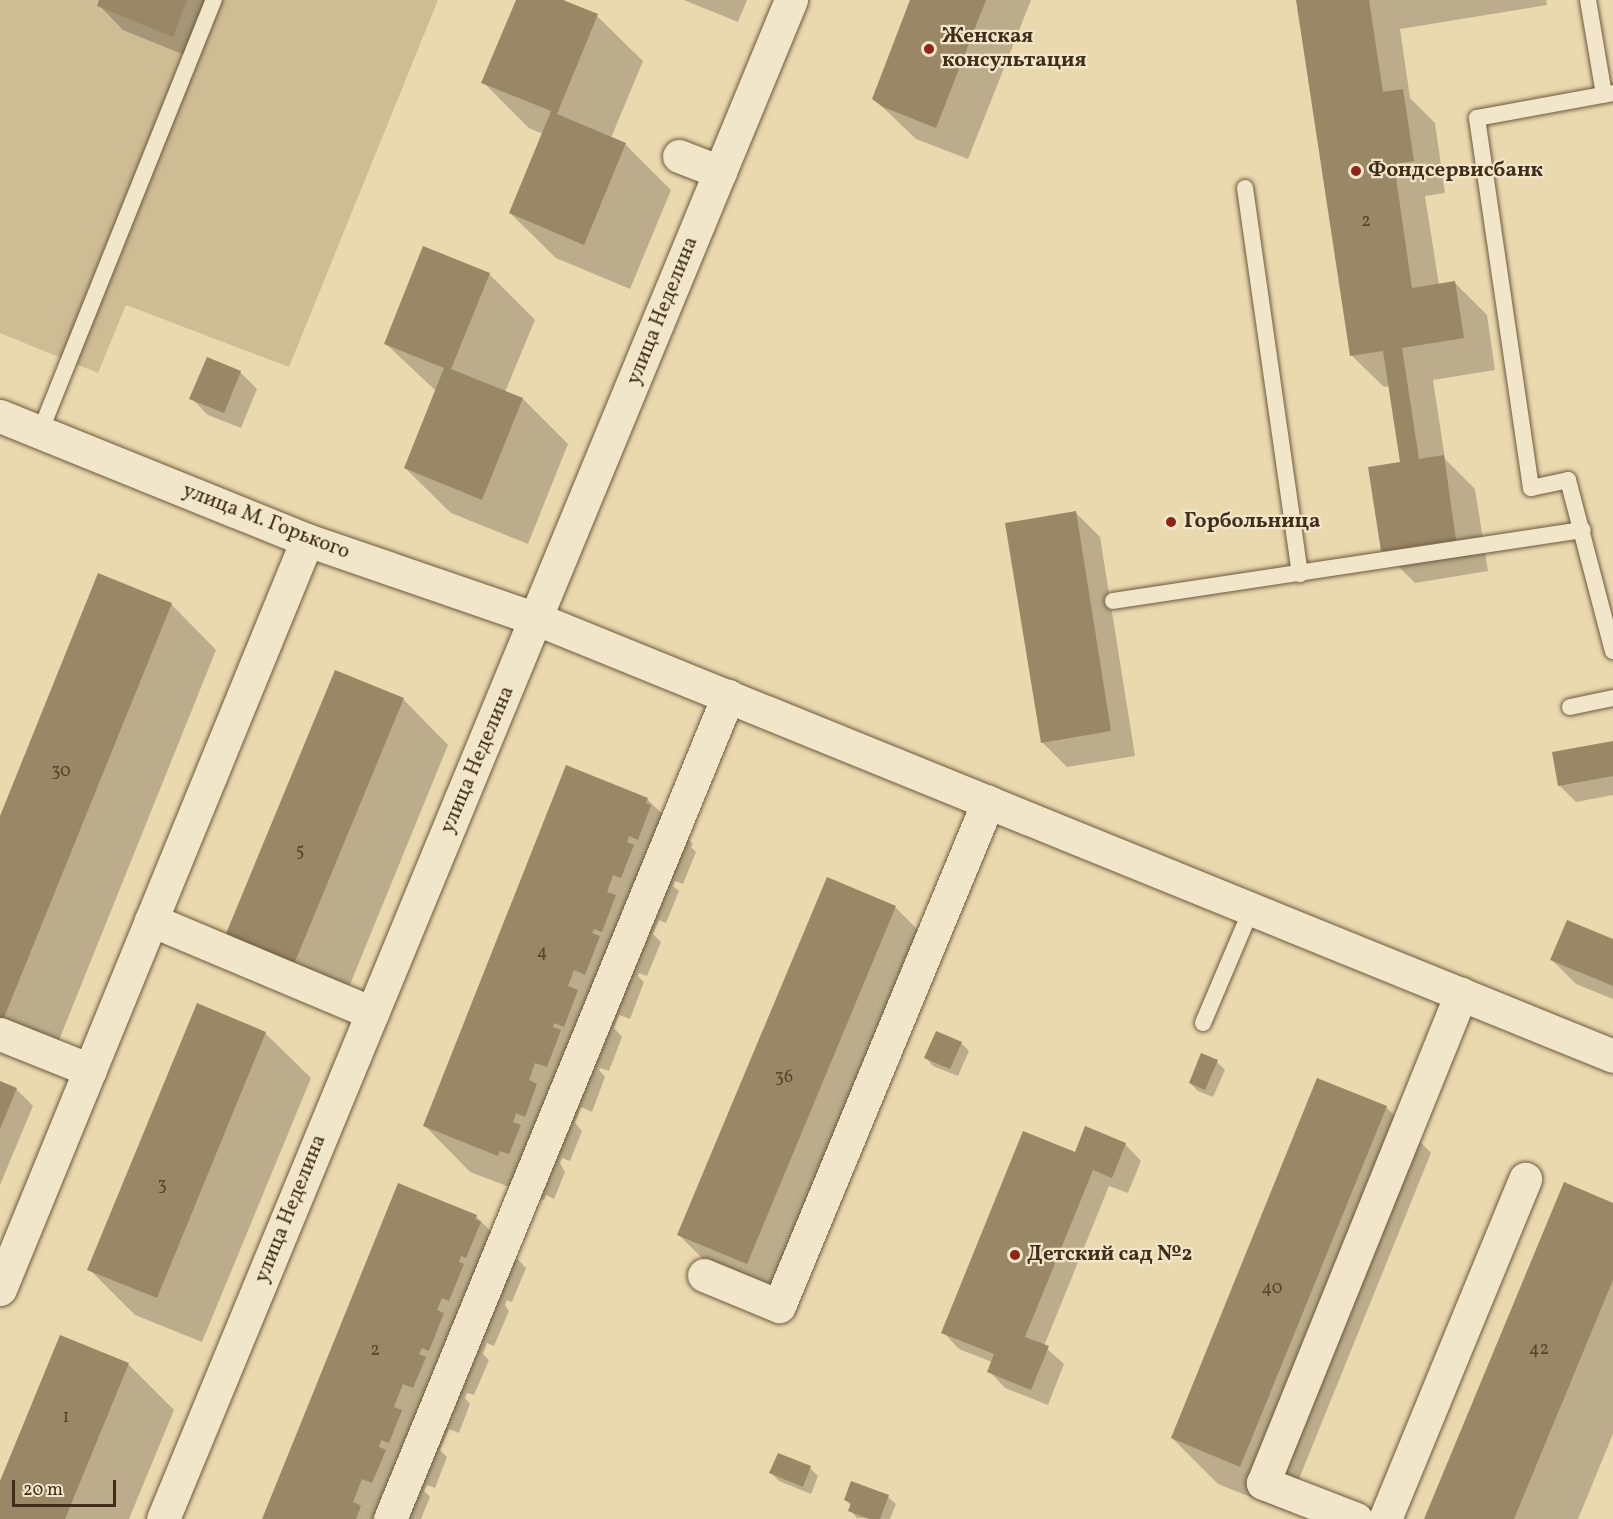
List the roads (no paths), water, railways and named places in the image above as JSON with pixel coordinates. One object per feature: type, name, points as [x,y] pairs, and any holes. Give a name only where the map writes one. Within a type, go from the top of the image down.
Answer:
[{"type":"street","name":"улица Неделина","points":[[163,1519],[791,0]]},
{"type":"street","points":[[679,156],[720,172]]},
{"type":"street","name":"улица М. Горького","points":[[0,416],[307,540],[537,619],[1613,1056]]},
{"type":"street","points":[[0,1289],[307,540]]},
{"type":"street","points":[[390,1519],[728,696]]},
{"type":"street","points":[[704,1275],[779,1306],[988,802]]},
{"type":"street","points":[[151,920],[372,1013]]},
{"type":"street","points":[[1356,1519],[1263,1483],[1461,994]]},
{"type":"street","points":[[0,1034],[90,1070]]},
{"type":"street","points":[[1385,1519],[1525,1179]]},
{"type":"lane","points":[[40,432],[214,0]]},
{"type":"lane","points":[[1588,0],[1609,94],[1477,118],[1532,488],[1568,480],[1613,651]]},
{"type":"lane","points":[[1245,188],[1300,574]]},
{"type":"lane","points":[[1113,601],[1583,530]]},
{"type":"lane","points":[[1570,707],[1613,698]]},
{"type":"lane","points":[[1203,1023],[1251,909]]},
{"type":"place","name":"Женская консультация","points":[[929,49]]},
{"type":"place","name":"Фондсервисбанк","points":[[1356,171]]},
{"type":"place","name":"Горбольница","points":[[1171,522]]},
{"type":"place","name":"Детский сад №2","points":[[1015,1255]]}]
